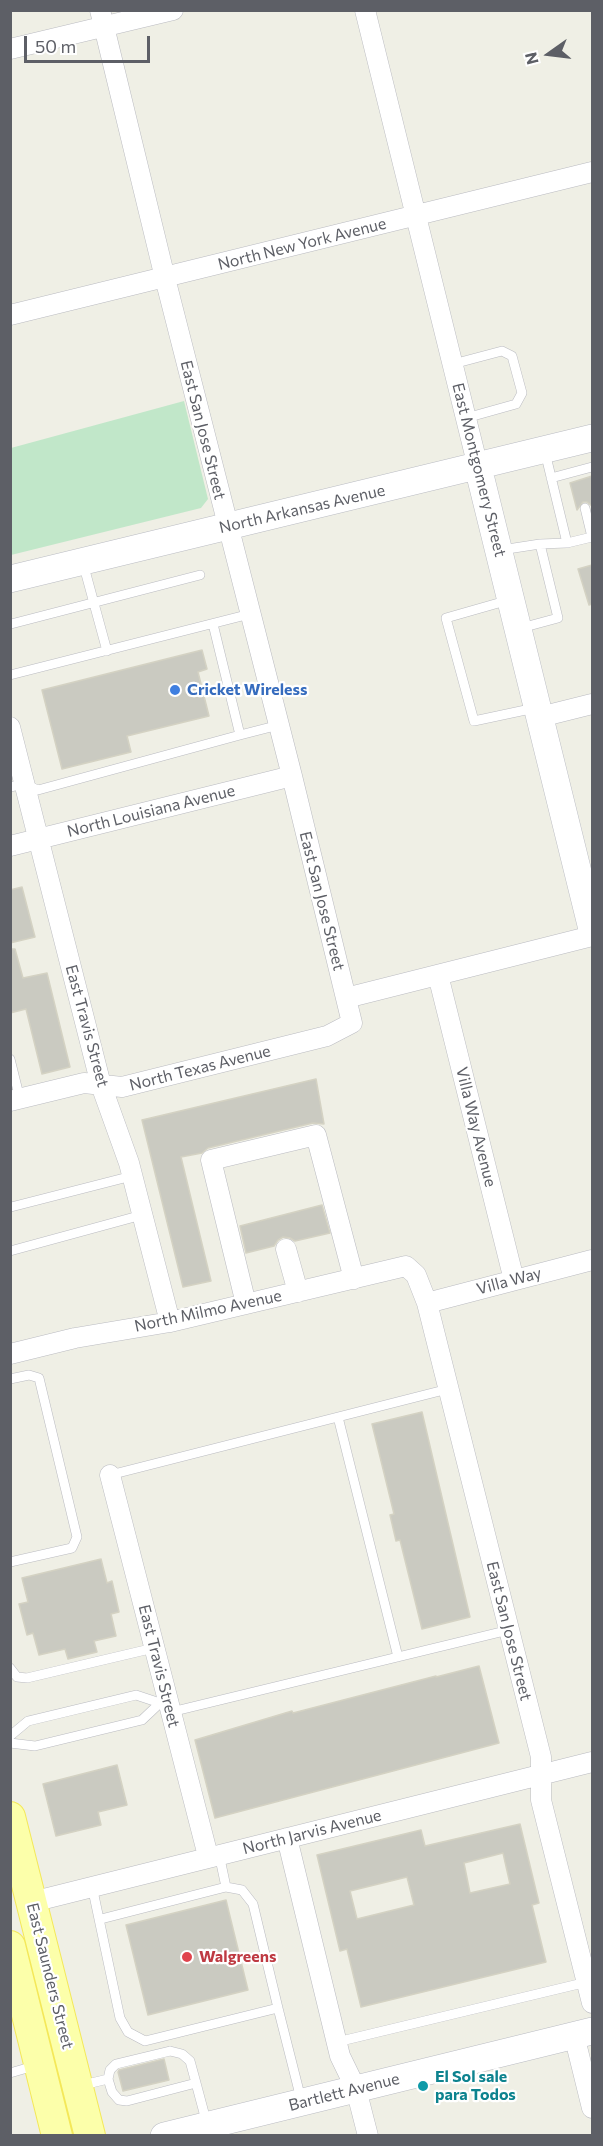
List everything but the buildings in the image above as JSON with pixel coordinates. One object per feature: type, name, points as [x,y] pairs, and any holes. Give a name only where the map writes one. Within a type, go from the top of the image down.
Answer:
[{"type":"main road","name":"North Arkansas Avenue","points":[[10,579],[592,438]]},
{"type":"main road","name":"East Montgomery Street","points":[[478,466],[592,929]]},
{"type":"main road","name":"East Saunders Street","points":[[10,1817],[90,2136]]},
{"type":"main road","name":"East Saunders Street","points":[[10,1946],[57,2136]]},
{"type":"main road","name":"Bartlett Avenue","points":[[168,2135],[223,2124],[583,2033]]},
{"type":"street","points":[[10,50],[102,19],[173,10]]},
{"type":"street","name":"East Montgomery Street","points":[[365,10],[478,466]]},
{"type":"street","name":"East San Jose Street","points":[[102,19],[352,1023]]},
{"type":"street","name":"North New York Avenue","points":[[10,315],[592,172]]},
{"type":"street","points":[[539,712],[592,704]]},
{"type":"street","name":"East Travis Street","points":[[10,728],[17,785],[38,839],[101,1085],[132,1176],[170,1322]]},
{"type":"street","name":"North Louisiana Avenue","points":[[10,846],[292,776]]},
{"type":"street","points":[[346,998],[592,936]]},
{"type":"street","name":"Villa Way Avenue","points":[[438,975],[514,1280]]},
{"type":"street","name":"North Texas Avenue","points":[[15,1100],[84,1083],[122,1087],[327,1036],[352,1023]]},
{"type":"street","points":[[246,1304],[210,1160],[316,1136],[354,1278]]},
{"type":"street","points":[[286,1249],[298,1292]]},
{"type":"street","name":"Villa Way","points":[[427,1303],[592,1260]]},
{"type":"street","name":"East San Jose Street","points":[[406,1266],[416,1275],[427,1303],[541,1757],[542,1800],[592,2003]]},
{"type":"street","name":"North Milmo Avenue","points":[[10,1354],[75,1338],[170,1322],[406,1266]]},
{"type":"street","name":"East Travis Street","points":[[110,1475],[154,1648],[166,1705],[213,1855]]},
{"type":"street","name":"North Jarvis Avenue","points":[[32,1902],[592,1762]]},
{"type":"street","points":[[287,1838],[340,2056],[356,2090],[368,2136]]},
{"type":"street","points":[[583,2033],[592,2108]]},
{"type":"lane","points":[[453,364],[502,351],[512,356],[522,393],[516,404],[466,418]]},
{"type":"lane","points":[[544,450],[567,543]]},
{"type":"lane","points":[[551,478],[578,476],[592,467]]},
{"type":"lane","points":[[499,550],[567,543],[592,537],[585,508]]},
{"type":"lane","points":[[518,629],[558,618],[540,544]]},
{"type":"lane","points":[[83,561],[107,651]]},
{"type":"lane","points":[[11,624],[200,575]]},
{"type":"lane","points":[[511,599],[446,618],[474,721],[539,712]]},
{"type":"lane","points":[[10,675],[250,615]]},
{"type":"lane","points":[[213,624],[240,735]]},
{"type":"lane","points":[[17,785],[38,790],[279,725]]},
{"type":"lane","points":[[10,1059],[15,1100]]},
{"type":"lane","points":[[11,1207],[132,1176]]},
{"type":"lane","points":[[10,1251],[142,1215]]},
{"type":"lane","points":[[10,1380],[29,1375],[39,1378],[77,1537],[72,1548],[10,1562]]},
{"type":"lane","points":[[110,1475],[448,1389]]},
{"type":"lane","points":[[338,1417],[398,1657]]},
{"type":"lane","points":[[10,1743],[35,1746],[141,1720],[166,1705],[398,1657],[509,1630]]},
{"type":"lane","points":[[10,1668],[17,1677],[27,1678],[154,1648]]},
{"type":"lane","points":[[10,1736],[28,1721],[136,1695],[166,1705]]},
{"type":"lane","points":[[213,1855],[226,1887]]},
{"type":"lane","points":[[92,1886],[120,2018],[128,2032],[146,2041],[278,2008]]},
{"type":"lane","points":[[100,1919],[226,1887],[242,1890],[253,1904],[301,2103]]},
{"type":"lane","points":[[337,2042],[587,1982]]},
{"type":"lane","points":[[196,2082],[127,2101],[119,2100],[112,2092],[108,2079],[110,2070],[116,2064],[170,2051],[182,2054],[190,2061],[196,2082],[223,2124]]},
{"type":"lane","points":[[10,2073],[40,2064]]},
{"type":"lane","points":[[77,2086],[108,2079]]},
{"type":"green space","points":[[184,401],[208,499],[201,508],[11,555],[11,448]]},
{"type":"place","name":"Cricket Wireless","points":[[175,690]]},
{"type":"place","name":"Walgreens","points":[[187,1957]]},
{"type":"place","name":"El Sol sale para Todos","points":[[423,2086]]}]
